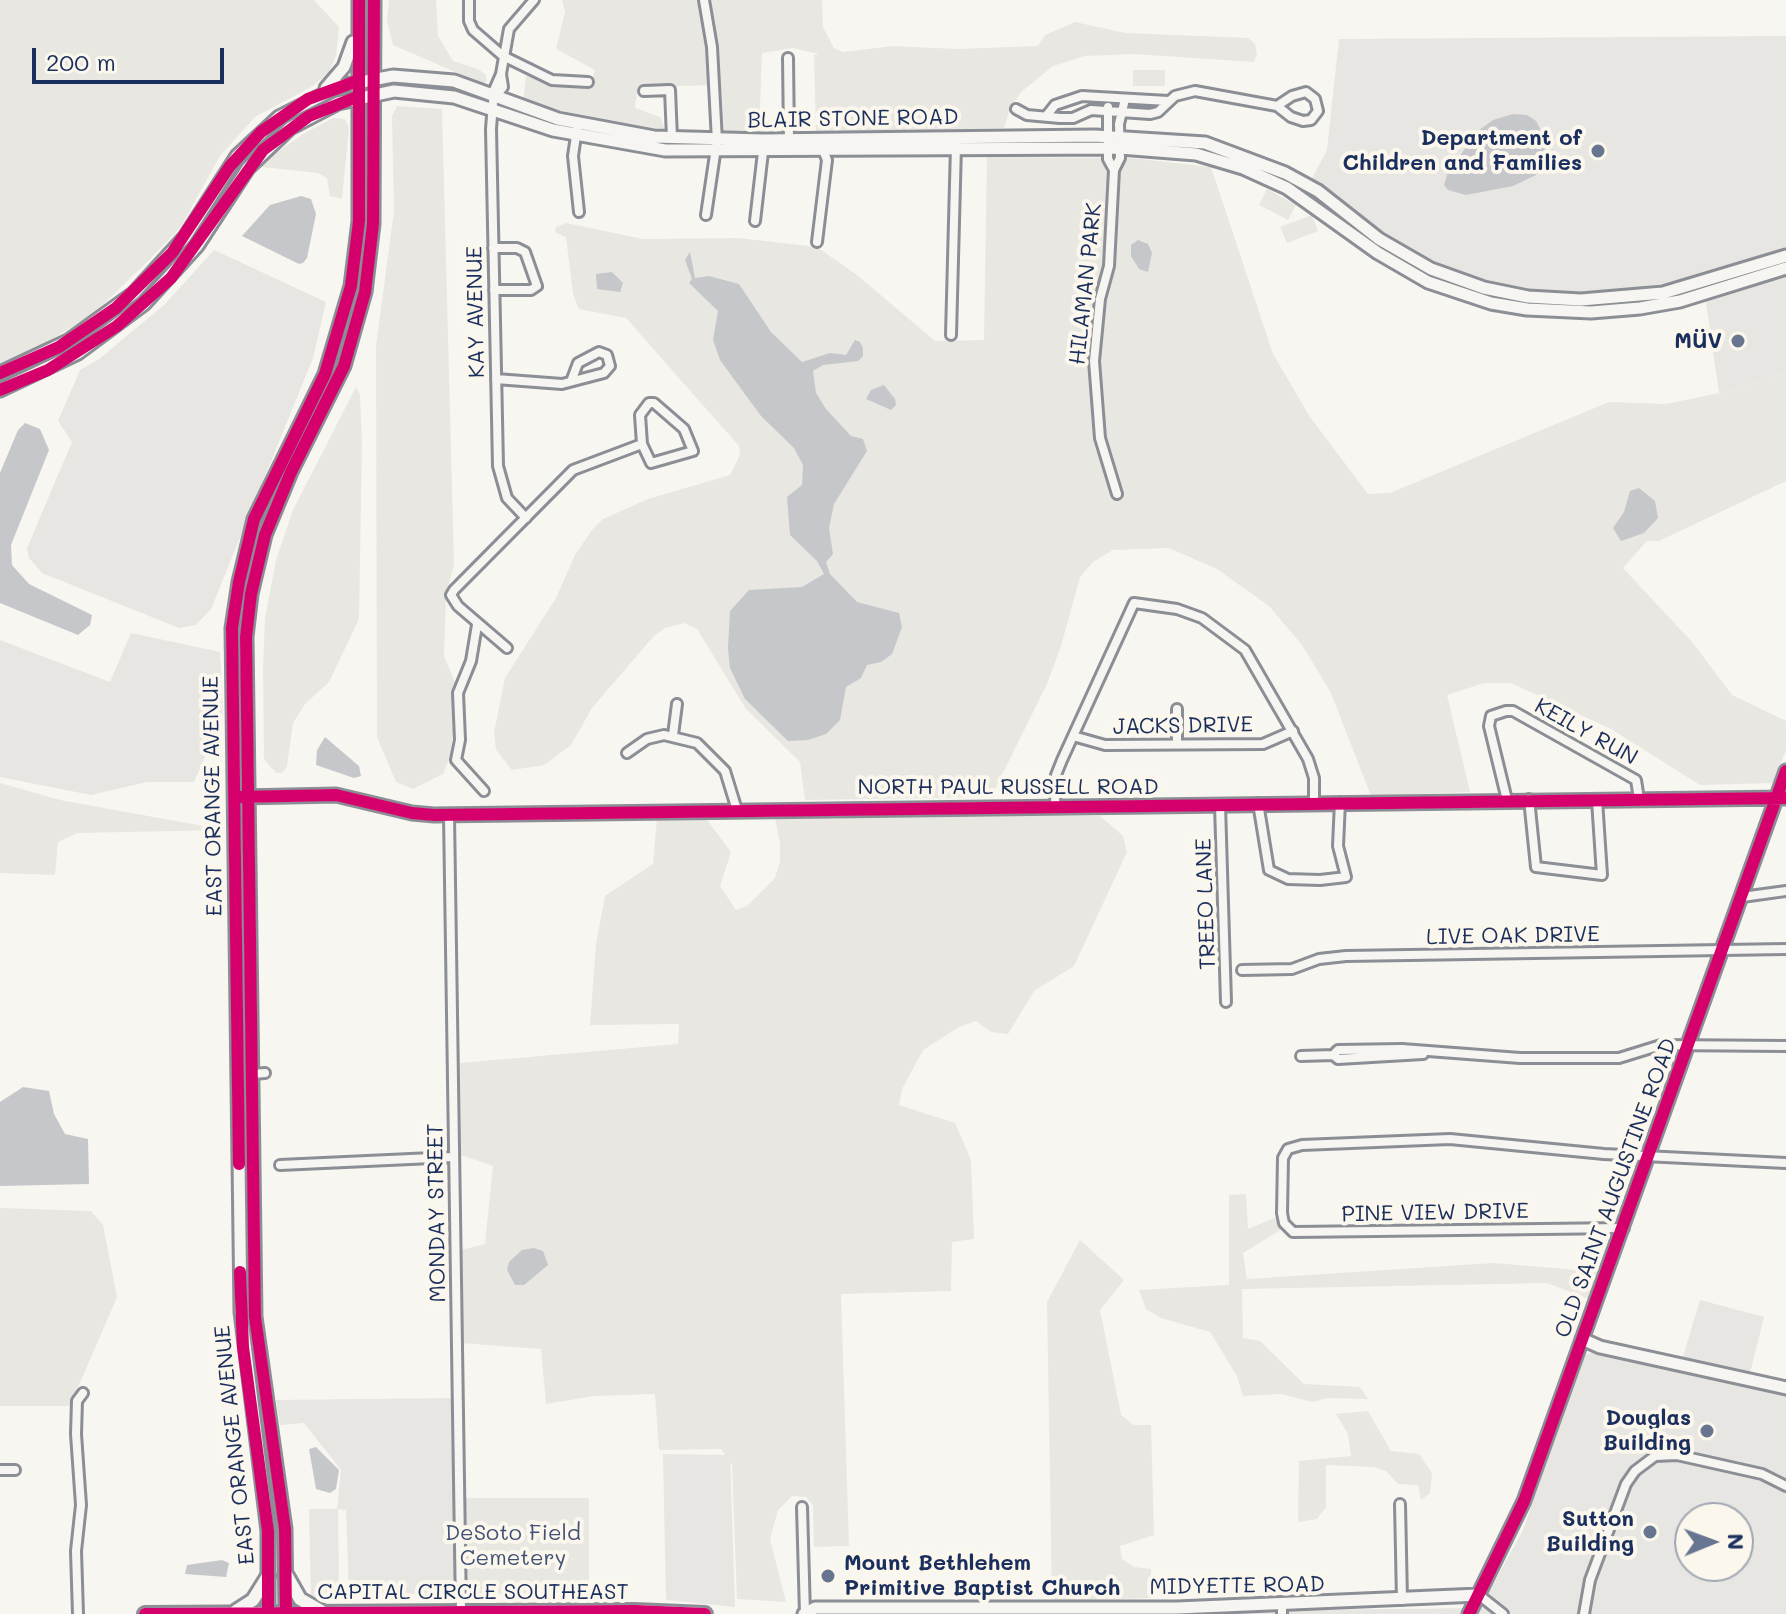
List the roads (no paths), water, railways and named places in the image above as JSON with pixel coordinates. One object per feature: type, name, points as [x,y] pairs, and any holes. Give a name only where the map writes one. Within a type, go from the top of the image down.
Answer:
[{"type":"main road","points":[[234,1613],[253,1600],[268,1576]]},
{"type":"main road","points":[[287,1576],[300,1599],[324,1613]]},
{"type":"main road","name":"CAPITAL CIRCLE SOUTHEAST","points":[[145,1614],[705,1614]]},
{"type":"street","name":"EAST ORANGE AVENUE","points":[[268,1613],[268,1531],[241,1312],[233,617],[248,539],[269,483],[325,374],[347,309],[358,245],[359,0]]},
{"type":"street","name":"EAST ORANGE AVENUE","points":[[286,1614],[282,1503],[257,1346],[247,797],[248,616],[258,559],[283,489],[334,390],[360,314],[373,224],[374,0]]},
{"type":"street","points":[[469,0],[473,30],[503,56],[552,80],[588,82]]},
{"type":"street","name":"KAY AVENUE","points":[[526,518],[507,498],[500,478],[493,248],[494,90],[501,74],[509,29],[534,0]]},
{"type":"street","points":[[704,0],[712,47],[715,146],[706,215]]},
{"type":"street","points":[[319,94],[344,67],[357,18]]},
{"type":"street","points":[[372,46],[387,70],[411,76]]},
{"type":"street","points":[[788,58],[789,139]]},
{"type":"street","name":"BLAIR STONE ROAD","points":[[0,373],[68,341],[134,293],[185,237],[246,147],[279,117],[319,94],[357,81],[411,76],[454,81],[577,130],[672,138],[763,152],[825,155],[836,150],[956,143]]},
{"type":"street","points":[[644,91],[670,90],[672,138]]},
{"type":"street","points":[[1016,109],[1027,115],[1073,118],[1091,110],[1150,114],[1158,112],[1168,101],[1186,92],[1207,91],[1277,106],[1303,121],[1311,120],[1318,111],[1315,99],[1306,92],[1292,96],[1277,106]]},
{"type":"street","name":"BLAIR STONE ROAD","points":[[0,390],[78,353],[144,304],[197,246],[255,159],[290,128],[319,111],[373,93],[432,92],[651,149],[789,139],[956,143],[1114,142],[1196,154],[1243,168],[1315,197],[1378,253],[1428,274],[1528,303],[1581,300],[1635,303],[1772,265],[1786,256]]},
{"type":"street","points":[[1047,115],[1070,98],[1168,101]]},
{"type":"street","points":[[1108,98],[1114,142]]},
{"type":"street","points":[[1114,142],[1125,99]]},
{"type":"street","points":[[319,111],[344,109],[352,116],[358,131]]},
{"type":"street","points":[[577,130],[579,212]]},
{"type":"street","name":"HILAMAN PARK","points":[[1114,142],[1112,243],[1098,315],[1094,386],[1100,438],[1117,494]]},
{"type":"street","points":[[951,335],[956,143]]},
{"type":"street","points":[[755,221],[763,152]]},
{"type":"street","points":[[817,242],[825,155]]},
{"type":"street","points":[[493,248],[517,248],[525,252],[537,286],[531,290],[494,290]]},
{"type":"street","name":"BLAIR STONE ROAD","points":[[1772,265],[1786,268]]},
{"type":"street","points":[[134,293],[144,304]]},
{"type":"street","points":[[496,379],[521,378],[548,385],[604,373],[610,366],[607,355],[599,352],[578,363],[572,379]]},
{"type":"street","points":[[649,403],[654,403],[684,429],[693,451],[651,463],[642,444],[640,415],[649,403]]},
{"type":"street","points":[[507,648],[477,625],[451,595],[573,470],[642,444]]},
{"type":"street","points":[[269,483],[283,489]]},
{"type":"street","points":[[1055,805],[1056,775],[1134,603],[1189,612],[1229,634],[1255,663],[1293,731],[1312,769],[1314,803]]},
{"type":"street","points":[[477,625],[471,661],[458,693],[460,740],[456,760],[484,791]]},
{"type":"street","points":[[673,735],[677,704]]},
{"type":"street","points":[[1177,709],[1177,744]]},
{"type":"street","name":"KEILY RUN","points":[[1507,800],[1489,726],[1491,716],[1506,711],[1513,711],[1636,780],[1639,799]]},
{"type":"street","name":"JACKS DRIVE","points":[[1073,736],[1095,744],[1263,744],[1293,731]]},
{"type":"street","points":[[627,753],[647,739],[673,735],[697,743],[719,762],[729,780],[737,810]]},
{"type":"street","name":"OLD SAINT AUGUSTINE ROAD","points":[[1469,1614],[1524,1501],[1742,897],[1781,798],[1786,771]]},
{"type":"street","name":"NORTH PAUL RUSSELL ROAD","points":[[233,797],[336,795],[412,813],[449,815],[1781,798]]},
{"type":"street","points":[[1529,799],[1536,867],[1602,875],[1597,800]]},
{"type":"street","points":[[1258,803],[1269,870],[1288,879],[1320,880],[1346,877],[1338,846],[1340,802]]},
{"type":"street","name":"TREEO LANE","points":[[1220,805],[1226,1002]]},
{"type":"street","name":"MONDAY STREET","points":[[449,815],[461,1612]]},
{"type":"street","points":[[1742,897],[1786,891]]},
{"type":"street","name":"LIVE OAK DRIVE","points":[[1242,970],[1292,969],[1319,959],[1346,956],[1786,949]]},
{"type":"street","points":[[1301,1056],[1333,1055],[1338,1050],[1520,1058],[1619,1058],[1661,1045],[1786,1046]]},
{"type":"street","points":[[237,1074],[265,1073]]},
{"type":"street","name":"PINE VIEW DRIVE","points":[[1624,1228],[1299,1233],[1284,1223],[1283,1158],[1288,1149],[1302,1145],[1450,1139],[1649,1156]]},
{"type":"street","points":[[1649,1156],[1786,1163]]},
{"type":"street","points":[[280,1165],[454,1157]]},
{"type":"street","points":[[1582,1339],[1600,1347],[1786,1388]]},
{"type":"street","points":[[78,1614],[76,1551],[81,1505],[76,1434],[77,1401],[83,1393]]},
{"type":"street","points":[[1584,1614],[1590,1580],[1626,1484],[1635,1471],[1655,1456],[1677,1455],[1753,1472],[1774,1477],[1786,1486]]},
{"type":"street","points":[[0,1470],[15,1470]]},
{"type":"street","points":[[1400,1504],[1402,1601]]},
{"type":"street","points":[[802,1507],[804,1614]]},
{"type":"street","points":[[1479,1595],[1503,1614]]},
{"type":"street","name":"MIDYETTE ROAD","points":[[804,1614],[810,1609],[834,1608],[1295,1610],[1479,1595]]},
{"type":"place","name":"Department of Children and Families","points":[[1598,151]]},
{"type":"place","name":"MÜV","points":[[1738,341]]},
{"type":"place","name":"Douglas Building","points":[[1707,1431]]},
{"type":"place","name":"Sutton Building","points":[[1650,1532]]},
{"type":"place","name":"Mount Bethlehem Primitive Baptist Church","points":[[828,1576]]},
{"type":"park label","name":"DeSoto Field Cemetery","points":[[513,1546]]}]
